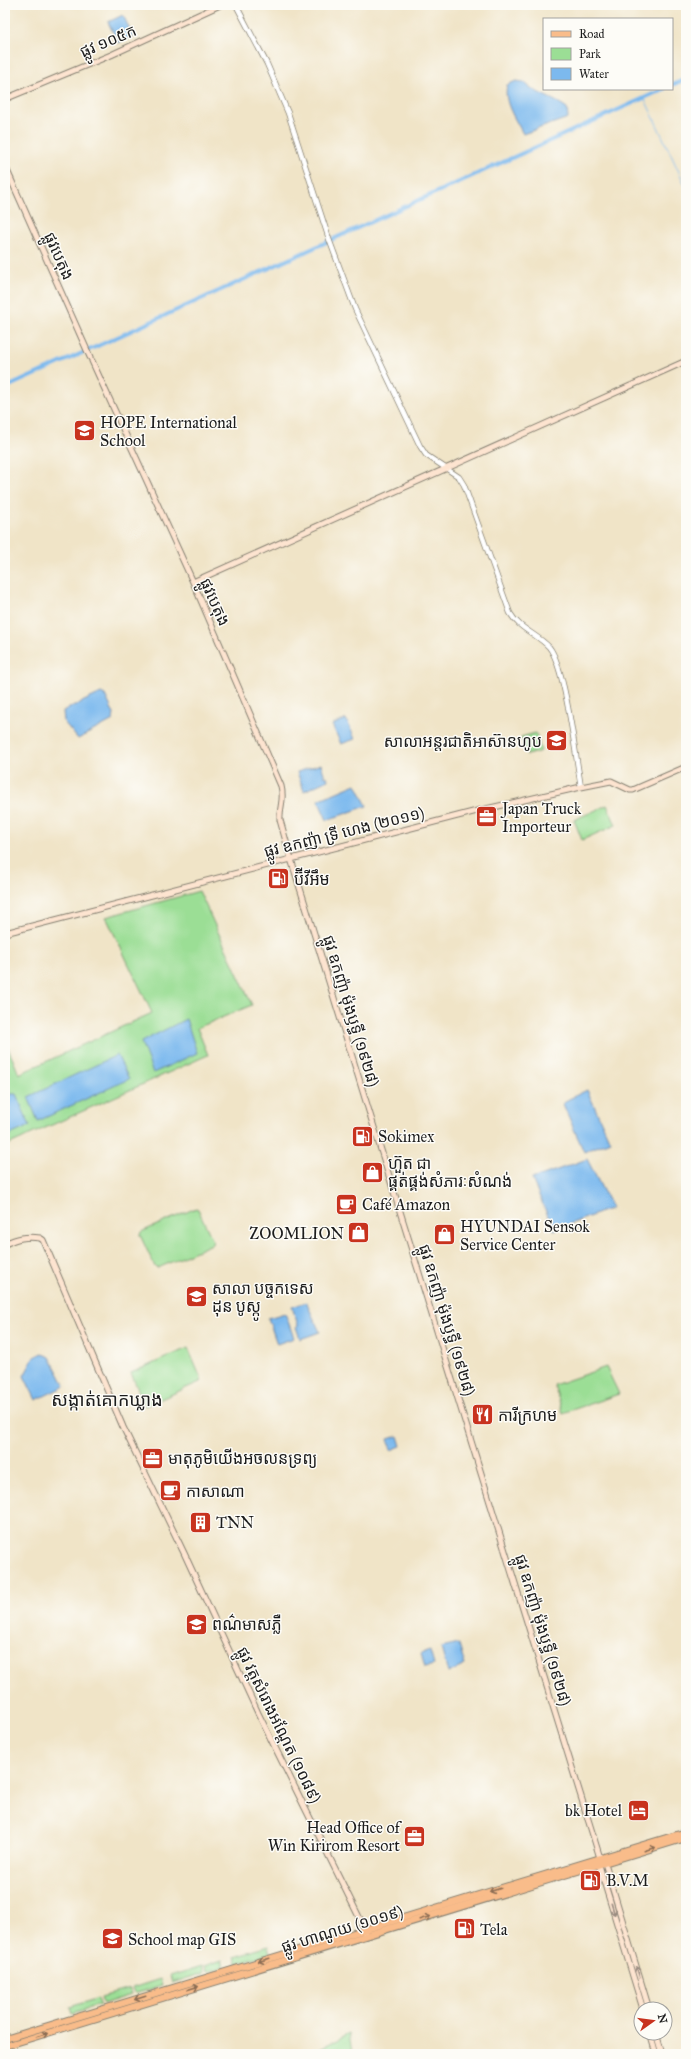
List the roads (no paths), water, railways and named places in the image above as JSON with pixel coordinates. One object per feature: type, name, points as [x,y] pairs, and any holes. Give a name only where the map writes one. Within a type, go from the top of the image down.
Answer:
[{"type":"main road","name":"ផ្លូវ ១០៥ក","points":[[5,98],[111,55],[220,5]]},
{"type":"main road","name":"ផ្លូវបេតុង","points":[[5,166],[85,346],[193,582],[281,786],[284,797],[279,814],[291,859]]},
{"type":"main road","points":[[193,582],[686,361]]},
{"type":"main road","name":"ផ្លូវ ឧកញ៉ា ទ្រី ហេង (២០១១)","points":[[5,932],[480,810],[580,787],[611,781],[630,790],[686,767]]},
{"type":"main road","name":"ផ្លូវ ឧកញ៉ា ម៉ុងឫទ្ធី (១៩២៨)","points":[[291,859],[601,1862],[646,2001]]},
{"type":"main road","name":"ផ្លូវ វត្តសំរោងអណ្ដែត (១០៨៩)","points":[[5,1244],[18,1238],[26,1237],[40,1238],[43,1240],[125,1431],[364,1933]]},
{"type":"main road","name":"ផ្លូវ ហាណូយ (១០១៩)","points":[[601,1862],[686,1832]]},
{"type":"main road","name":"ផ្លូវ ហាណូយ (១០១៩)","points":[[5,2039],[686,1838]]},
{"type":"main road","name":"ផ្លូវ ឧកញ៉ា ម៉ុងឫទ្ធី (១៩២៨)","points":[[601,1862],[641,2001]]},
{"type":"main road","name":"ផ្លូវ ហាណូយ (១០១៩)","points":[[5,2046],[364,1933]]},
{"type":"main road","points":[[652,2041],[656,2054]]},
{"type":"main road","points":[[658,2041],[662,2054]]},
{"type":"street","points":[[236,5],[267,64],[288,113],[330,240],[355,309],[420,446],[426,455],[459,477],[464,486],[510,613],[521,627],[549,648],[553,655],[563,686],[580,787]]},
{"type":"water","points":[[123,15],[133,36],[118,43],[108,22]]},
{"type":"water","points":[[516,81],[524,82],[534,90],[567,108],[568,118],[523,134],[510,110],[506,92],[507,85]]},
{"type":"water","points":[[101,693],[105,695],[114,714],[113,720],[78,739],[64,722],[63,711]]},
{"type":"water","points":[[346,719],[355,739],[341,744],[332,725]]},
{"type":"water","points":[[321,764],[325,777],[327,776],[328,780],[304,791],[297,772]]},
{"type":"water","points":[[356,784],[367,806],[327,820],[318,800]]},
{"type":"water","points":[[186,1019],[197,1053],[153,1073],[141,1042]]},
{"type":"water","points":[[117,1055],[129,1079],[38,1121],[28,1097]]},
{"type":"water","points":[[587,1090],[610,1141],[584,1152],[563,1104],[567,1100]]},
{"type":"water","points":[[5,1094],[16,1094],[30,1126],[5,1137]]},
{"type":"water","points":[[587,1159],[612,1208],[554,1230],[532,1179]]},
{"type":"water","points":[[306,1302],[320,1332],[300,1339],[296,1327],[298,1325],[292,1307]]},
{"type":"water","points":[[285,1313],[294,1338],[277,1344],[268,1318]]},
{"type":"water","points":[[42,1353],[50,1357],[65,1386],[36,1400],[24,1376],[34,1357]]},
{"type":"water","points":[[398,1436],[401,1446],[391,1450],[388,1439]]},
{"type":"water","points":[[459,1644],[465,1665],[448,1673],[441,1648]]},
{"type":"water","points":[[430,1651],[434,1665],[425,1667],[421,1654]]},
{"type":"waterway","points":[[673,85],[686,79]]},
{"type":"waterway","points":[[5,388],[662,90]]},
{"type":"waterway","points":[[644,97],[686,187]]},
{"type":"place","name":"HOPE International School","points":[[84,431]]},
{"type":"place","name":"សាលាអន្ដរជាតិអាស៊ានហូប","points":[[557,741]]},
{"type":"place","name":"Japan Truck Importeur","points":[[487,817]]},
{"type":"place","name":"ប៊ីវីអឹម","points":[[279,879]]},
{"type":"place","name":"Sokimex","points":[[363,1136]]},
{"type":"place","name":"ហ៊ួត ជា ផ្គត់ផ្គង់សំភារៈសំណង់","points":[[373,1172]]},
{"type":"place","name":"Café Amazon","points":[[347,1204]]},
{"type":"place","name":"ZOOMLION","points":[[359,1233]]},
{"type":"place","name":"HYUNDAI Sensok Service Center","points":[[444,1235]]},
{"type":"place","name":"សាលា បច្ចកទេស ដុន បូស្កូ","points":[[196,1297]]},
{"type":"place","name":"ការីក្រហម","points":[[483,1415]]},
{"type":"place","name":"មាតុភូមិយើងអចលនទ្រព្យ","points":[[153,1458]]},
{"type":"place","name":"កាសាណា","points":[[170,1491]]},
{"type":"place","name":"TNN","points":[[201,1522]]},
{"type":"place","name":"ពណ៌មាសភ្លឺ","points":[[196,1624]]},
{"type":"place","name":"bk Hotel","points":[[638,1810]]},
{"type":"place","name":"Head Office of Win Kirirom Resort","points":[[415,1836]]},
{"type":"place","name":"B.V.M","points":[[591,1880]]},
{"type":"place","name":"Tela","points":[[465,1929]]},
{"type":"place","name":"School map GIS","points":[[113,1939]]},
{"type":"district","name":"សង្កាត់គោកឃ្លាង","points":[[107,1400]]}]
